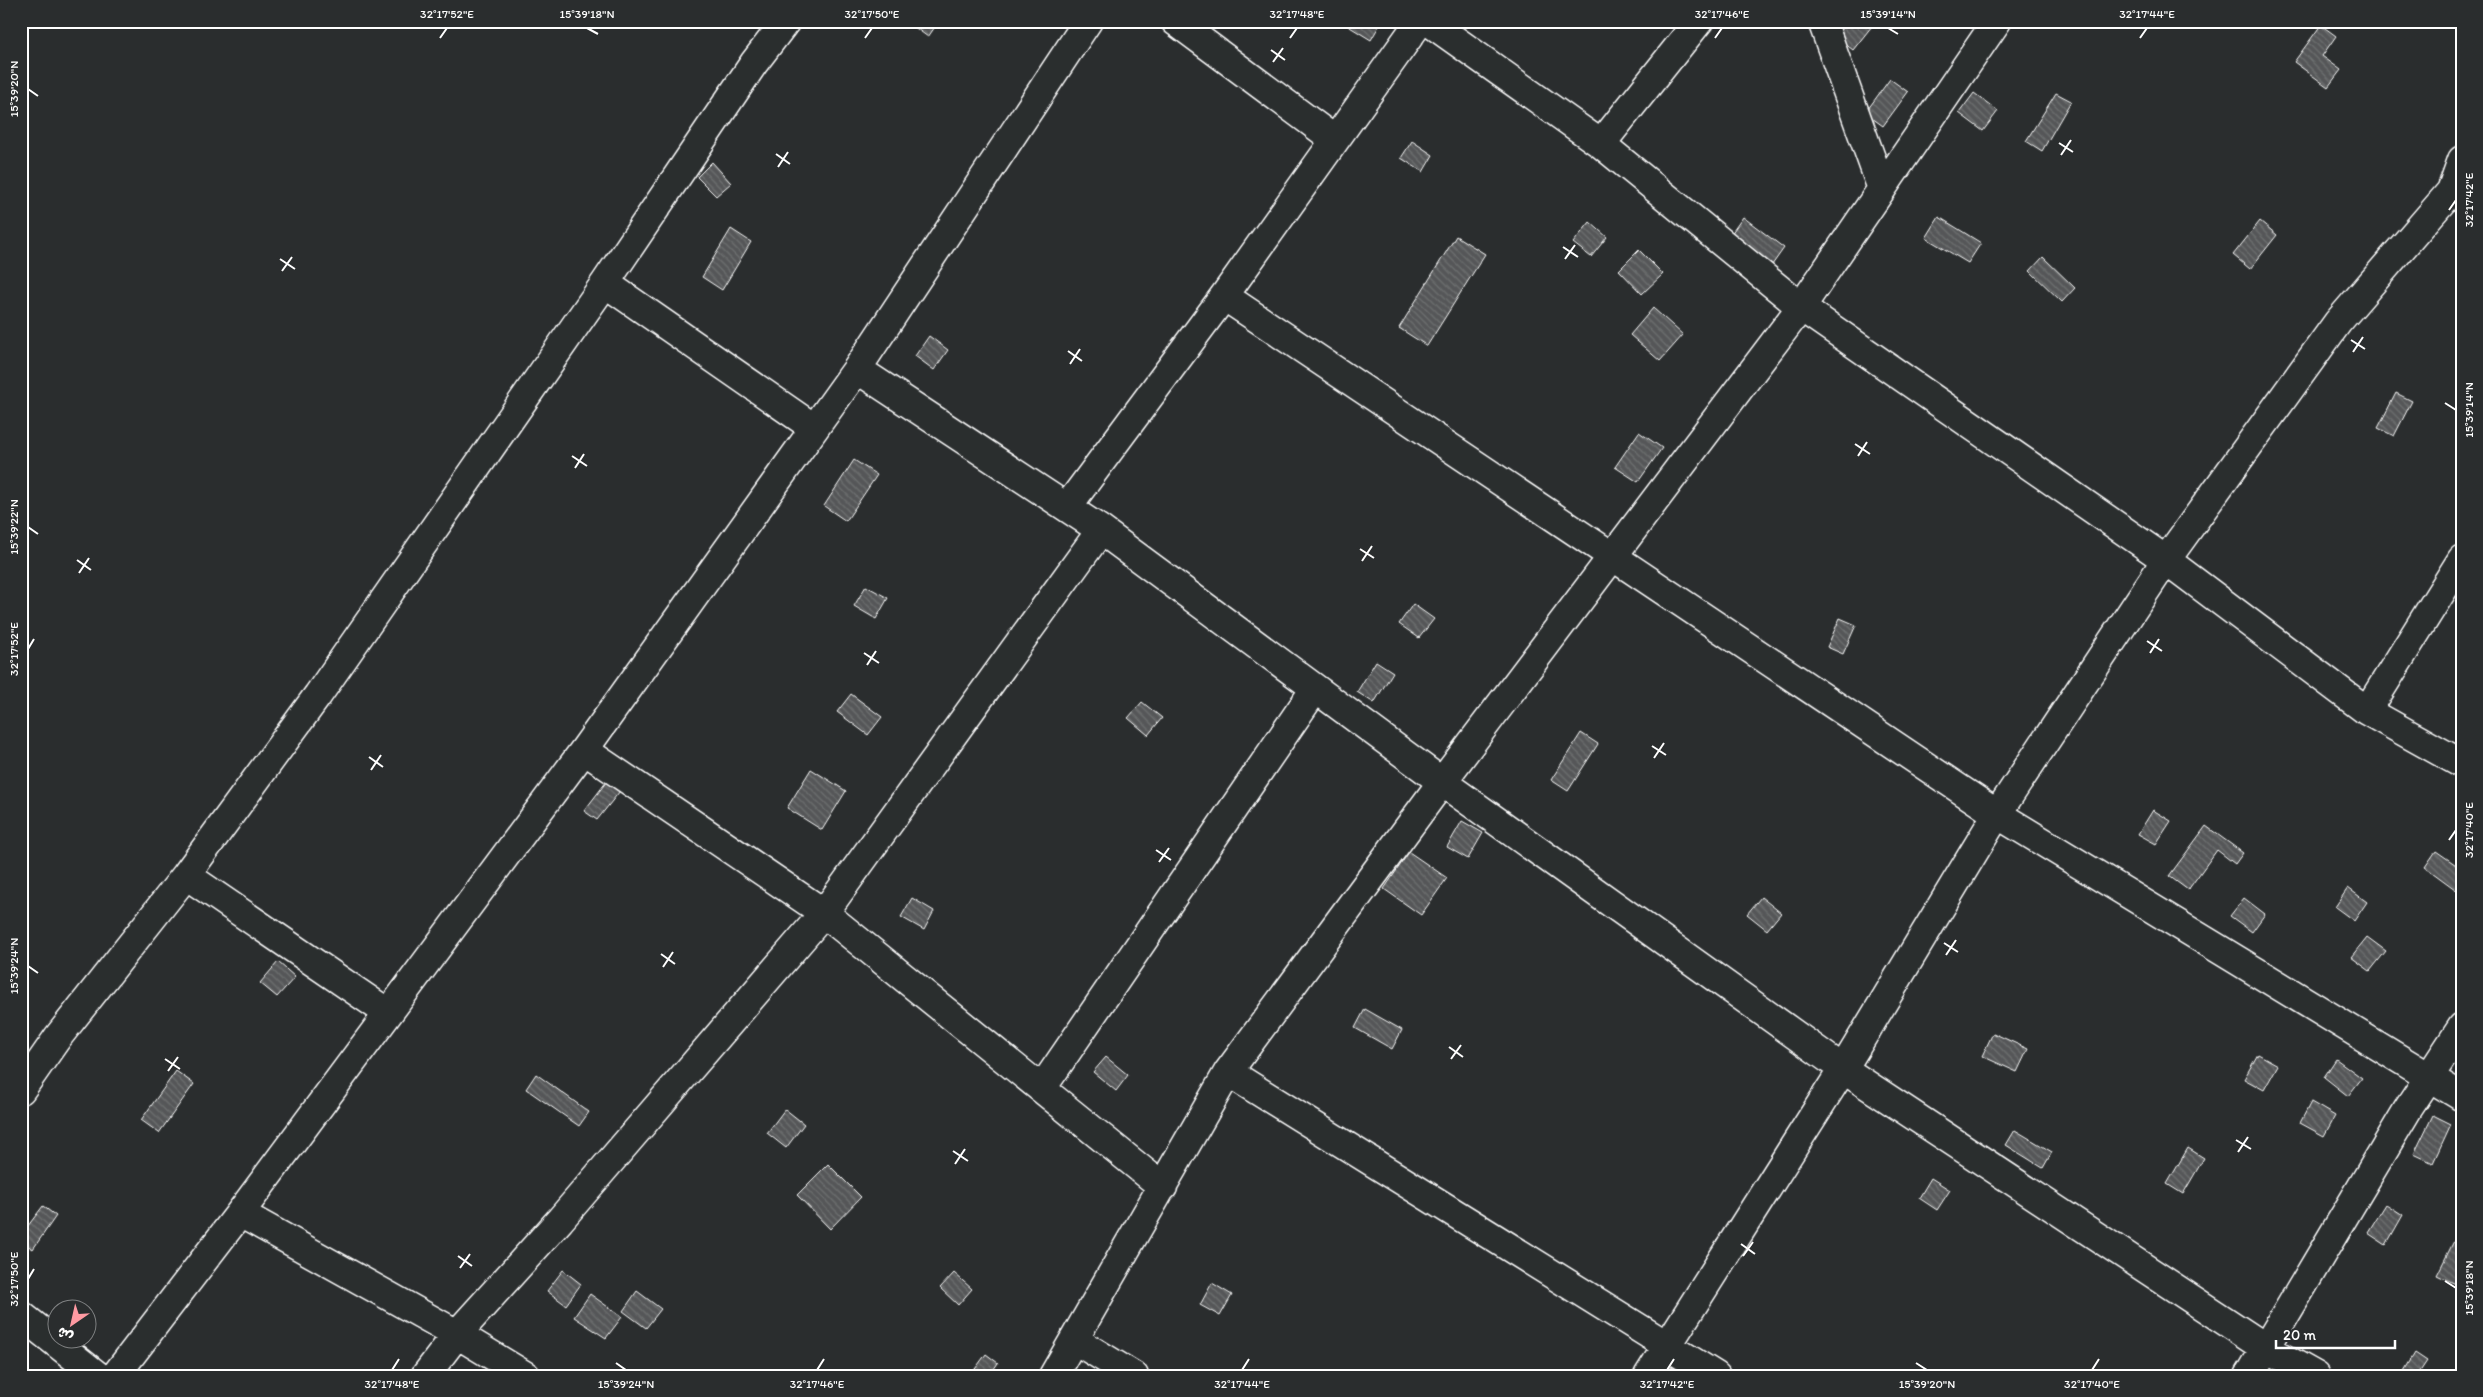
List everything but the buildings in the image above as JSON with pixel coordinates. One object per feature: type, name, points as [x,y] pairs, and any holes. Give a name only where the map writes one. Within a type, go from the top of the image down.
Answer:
[{"type":"street","points":[[21,1090],[58,1037],[186,875],[318,695],[606,283],[754,63],[786,21]]},
{"type":"street","points":[[115,1376],[240,1213],[584,750],[857,369],[1088,21]]},
{"type":"street","points":[[1175,21],[1335,140]]},
{"type":"street","points":[[1068,506],[1224,296],[1420,21]]},
{"type":"street","points":[[1428,21],[1601,144],[1801,307],[2166,560],[2367,711],[2462,764]]},
{"type":"street","points":[[1601,144],[1699,21]]},
{"type":"street","points":[[1822,21],[1882,189]]},
{"type":"street","points":[[1053,1376],[1228,1072],[1442,782],[1801,307],[1997,21]]},
{"type":"street","points":[[1648,1376],[1843,1068],[1997,814],[2166,560],[2338,322],[2456,186],[2462,160]]},
{"type":"street","points":[[606,283],[814,428]]},
{"type":"street","points":[[1224,296],[1997,814],[2462,1097]]},
{"type":"street","points":[[857,369],[1102,530],[1442,782],[1843,1068],[2266,1348],[2316,1376]]},
{"type":"street","points":[[425,1376],[457,1334],[560,1220],[824,913],[1102,530]]},
{"type":"street","points":[[2367,711],[2462,558]]},
{"type":"street","points":[[1042,1088],[1315,689]]},
{"type":"street","points":[[584,750],[824,913],[1163,1187]]},
{"type":"street","points":[[186,875],[388,1013]]},
{"type":"street","points":[[2249,1376],[2408,1109],[2462,1027]]},
{"type":"street","points":[[1228,1072],[1716,1376]]},
{"type":"street","points":[[240,1213],[457,1334],[526,1376]]},
{"type":"street","points":[[21,1315],[98,1376]]},
{"type":"street","points":[[1075,1340],[1134,1376]]}]
